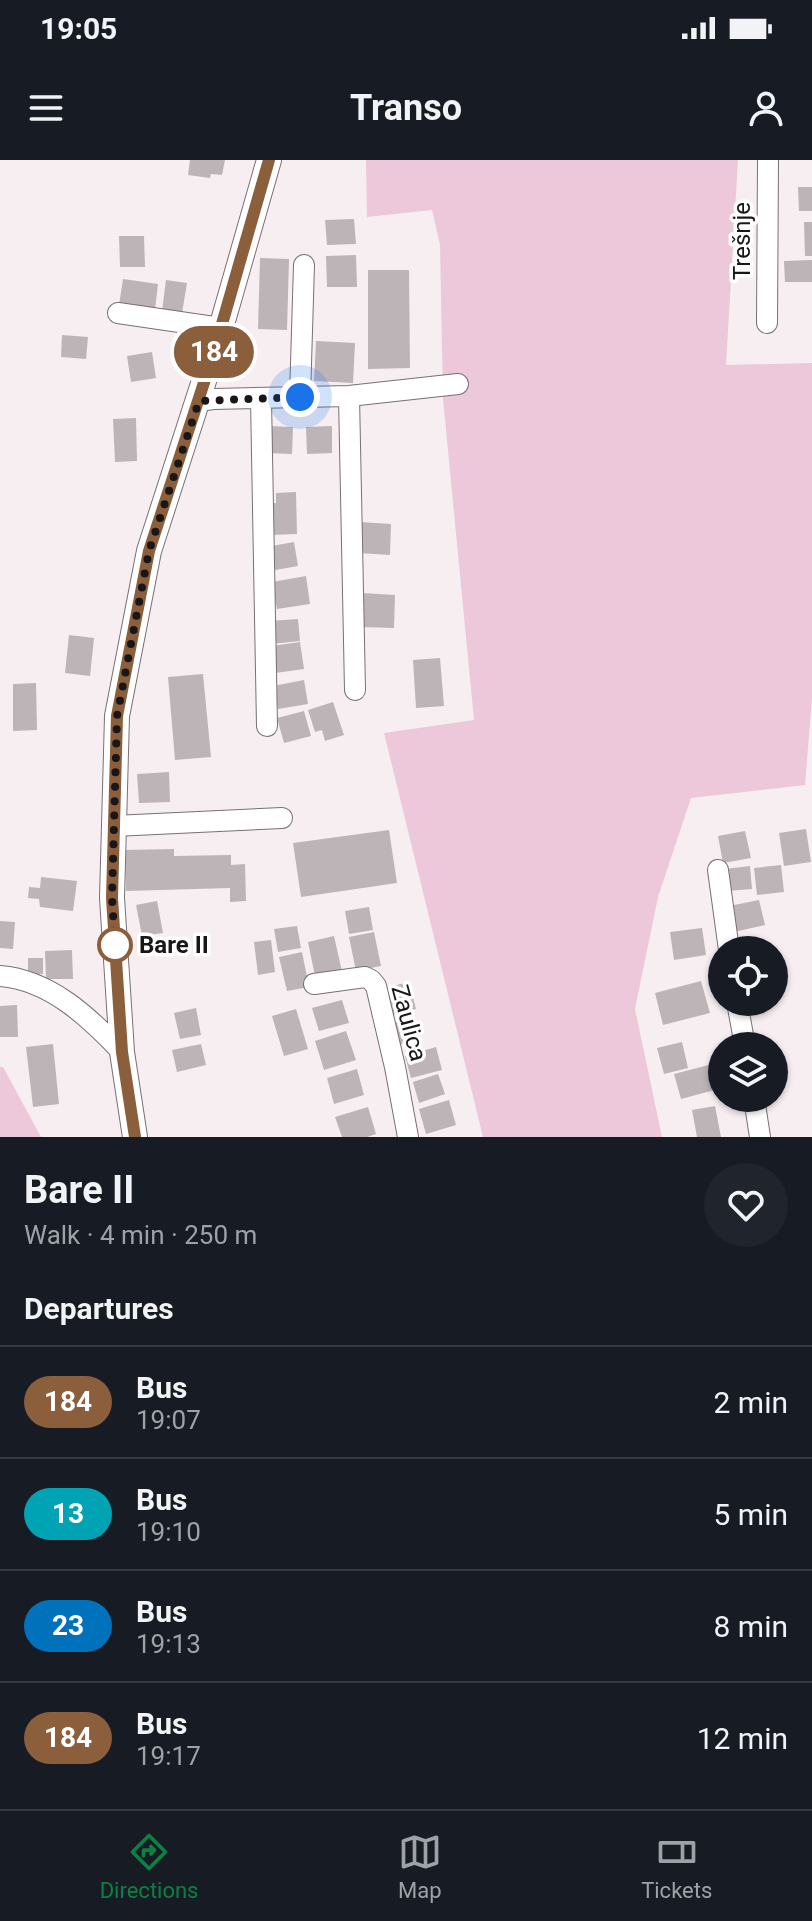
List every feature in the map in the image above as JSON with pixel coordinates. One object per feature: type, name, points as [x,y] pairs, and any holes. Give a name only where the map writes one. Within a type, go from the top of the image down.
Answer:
[{"type":"main road","points":[[135,1137],[122,1052],[112,898],[117,716],[149,551],[199,401],[269,160]]},
{"type":"street","name":"Trešnje","points":[[767,323],[768,160]]},
{"type":"street","points":[[300,397],[304,265]]},
{"type":"street","points":[[118,313],[221,328]]},
{"type":"street","points":[[199,401],[349,396],[458,384]]},
{"type":"street","points":[[349,396],[355,690]]},
{"type":"street","points":[[261,399],[267,726]]},
{"type":"street","points":[[114,826],[282,818]]},
{"type":"street","points":[[718,870],[727,936]]},
{"type":"street","points":[[0,976],[31,982],[60,998],[96,1024],[122,1052]]},
{"type":"street","name":"Zaulica","points":[[314,984],[365,977],[376,986],[408,1137]]},
{"type":"street","points":[[756,1112],[760,1137]]},
{"type":"shaded area","points":[[366,160],[738,160],[726,365],[812,363],[812,698],[805,785],[691,798],[658,897],[635,1009],[662,1137],[483,1137],[384,733],[474,720],[443,399],[440,245],[432,210],[367,217]]},
{"type":"shaded area","points":[[0,1067],[3,1067],[41,1137],[0,1137]]},
{"type":"building","points":[[190,160],[225,160],[222,175],[211,174],[210,178],[188,175]]},
{"type":"building","points":[[798,187],[812,187],[812,211],[799,211]]},
{"type":"building","points":[[354,219],[356,244],[327,245],[325,220]]},
{"type":"building","points":[[804,222],[812,222],[812,256],[805,256]]},
{"type":"building","points":[[119,236],[144,236],[145,267],[120,267]]},
{"type":"building","points":[[356,255],[357,287],[327,287],[326,256]]},
{"type":"building","points":[[260,258],[289,259],[287,330],[258,329]]},
{"type":"building","points":[[812,260],[812,282],[785,282],[784,261]]},
{"type":"building","points":[[368,270],[409,270],[410,368],[368,369]]},
{"type":"building","points":[[123,279],[158,284],[155,310],[119,305]]},
{"type":"building","points":[[166,280],[187,283],[182,313],[162,311]]},
{"type":"building","points":[[62,335],[88,337],[86,359],[61,357]]},
{"type":"building","points":[[316,341],[355,343],[353,383],[314,381]]},
{"type":"building","points":[[152,352],[156,378],[131,382],[127,356]]},
{"type":"building","points":[[136,418],[137,461],[115,462],[113,419]]},
{"type":"building","points":[[268,426],[293,427],[292,454],[267,453]]},
{"type":"building","points":[[332,426],[332,453],[307,454],[306,427]]},
{"type":"building","points":[[296,492],[297,534],[270,535],[269,503],[276,503],[276,493]]},
{"type":"building","points":[[360,522],[391,524],[390,555],[358,553]]},
{"type":"building","points":[[294,542],[298,566],[270,571],[266,547]]},
{"type":"building","points":[[306,576],[310,604],[277,609],[272,582]]},
{"type":"building","points":[[362,593],[395,595],[394,628],[361,627]]},
{"type":"building","points":[[298,619],[300,641],[271,644],[269,621]]},
{"type":"building","points":[[69,635],[94,638],[90,676],[65,673]]},
{"type":"building","points":[[300,642],[304,669],[275,673],[272,646]]},
{"type":"building","points":[[440,658],[444,706],[416,708],[413,660]]},
{"type":"building","points":[[203,674],[211,757],[175,760],[168,677]]},
{"type":"building","points":[[304,680],[308,704],[278,709],[273,686]]},
{"type":"building","points":[[36,683],[37,730],[13,731],[13,684]]},
{"type":"building","points":[[333,702],[344,735],[325,741],[322,730],[315,732],[308,710]]},
{"type":"building","points":[[304,711],[311,736],[284,743],[277,718]]},
{"type":"building","points":[[169,772],[170,802],[139,803],[137,774]]},
{"type":"building","points":[[806,829],[811,862],[784,866],[779,833]]},
{"type":"building","points":[[389,830],[397,883],[301,897],[293,843]]},
{"type":"building","points":[[745,831],[751,858],[723,863],[718,836]]},
{"type":"building","points":[[174,849],[174,856],[231,855],[231,865],[245,864],[246,901],[230,902],[230,888],[126,891],[125,850]]},
{"type":"building","points":[[781,865],[784,892],[757,895],[754,868]]},
{"type":"building","points":[[750,866],[752,889],[727,891],[725,869]]},
{"type":"building","points":[[41,877],[77,881],[73,911],[40,907],[39,899],[28,898],[29,887],[40,888]]},
{"type":"building","points":[[759,900],[765,925],[734,932],[729,906]]},
{"type":"building","points":[[157,901],[163,933],[142,936],[136,905]]},
{"type":"building","points":[[369,907],[373,930],[349,934],[345,911]]},
{"type":"building","points":[[0,921],[15,922],[13,949],[0,948]]},
{"type":"building","points":[[297,926],[301,948],[278,952],[274,929]]},
{"type":"building","points":[[702,928],[706,955],[674,960],[670,932]]},
{"type":"building","points":[[374,932],[381,966],[356,971],[349,937]]},
{"type":"building","points":[[334,936],[343,976],[316,981],[308,942]]},
{"type":"building","points":[[271,940],[275,972],[258,975],[254,942]]},
{"type":"building","points":[[72,950],[73,979],[46,979],[45,951]]},
{"type":"building","points":[[302,952],[309,987],[287,991],[279,957]]},
{"type":"building","points":[[28,958],[43,958],[43,974],[28,974]]},
{"type":"building","points":[[701,981],[708,1014],[663,1025],[655,993]]},
{"type":"building","points":[[409,982],[416,1009],[387,1016],[381,989]]},
{"type":"building","points":[[342,1000],[349,1023],[319,1031],[312,1008]]},
{"type":"building","points":[[17,1005],[18,1037],[0,1037],[0,1006]]},
{"type":"building","points":[[196,1008],[201,1035],[180,1039],[174,1013]]},
{"type":"building","points":[[296,1009],[308,1049],[284,1056],[272,1016]]},
{"type":"building","points":[[415,1017],[421,1039],[394,1046],[389,1024]]},
{"type":"building","points":[[346,1031],[356,1060],[324,1070],[315,1041]]},
{"type":"building","points":[[682,1042],[688,1068],[664,1074],[657,1048]]},
{"type":"building","points":[[53,1044],[59,1104],[33,1107],[26,1047]]},
{"type":"building","points":[[201,1044],[206,1065],[177,1072],[172,1050]]},
{"type":"building","points":[[436,1047],[442,1070],[411,1078],[405,1056]]},
{"type":"building","points":[[708,1065],[708,1092],[681,1099],[674,1074]]},
{"type":"building","points":[[357,1069],[364,1095],[334,1104],[327,1078]]},
{"type":"building","points":[[438,1074],[445,1094],[419,1103],[413,1082]]},
{"type":"building","points":[[449,1100],[456,1125],[426,1134],[419,1109]]},
{"type":"building","points":[[368,1107],[376,1134],[342,1137],[335,1117]]},
{"type":"building","points":[[708,1107],[708,1112],[716,1112],[721,1137],[697,1137],[692,1110]]},
{"type":"bus line","name":"184","points":[[135,1137],[122,1052],[112,898],[117,716],[149,551],[199,401],[269,160]]},
{"type":"place","name":"Bare II","points":[[115,945]]},
{"type":"route","points":[[115,945],[112,898],[117,716],[149,551],[199,401],[300,397]]}]
